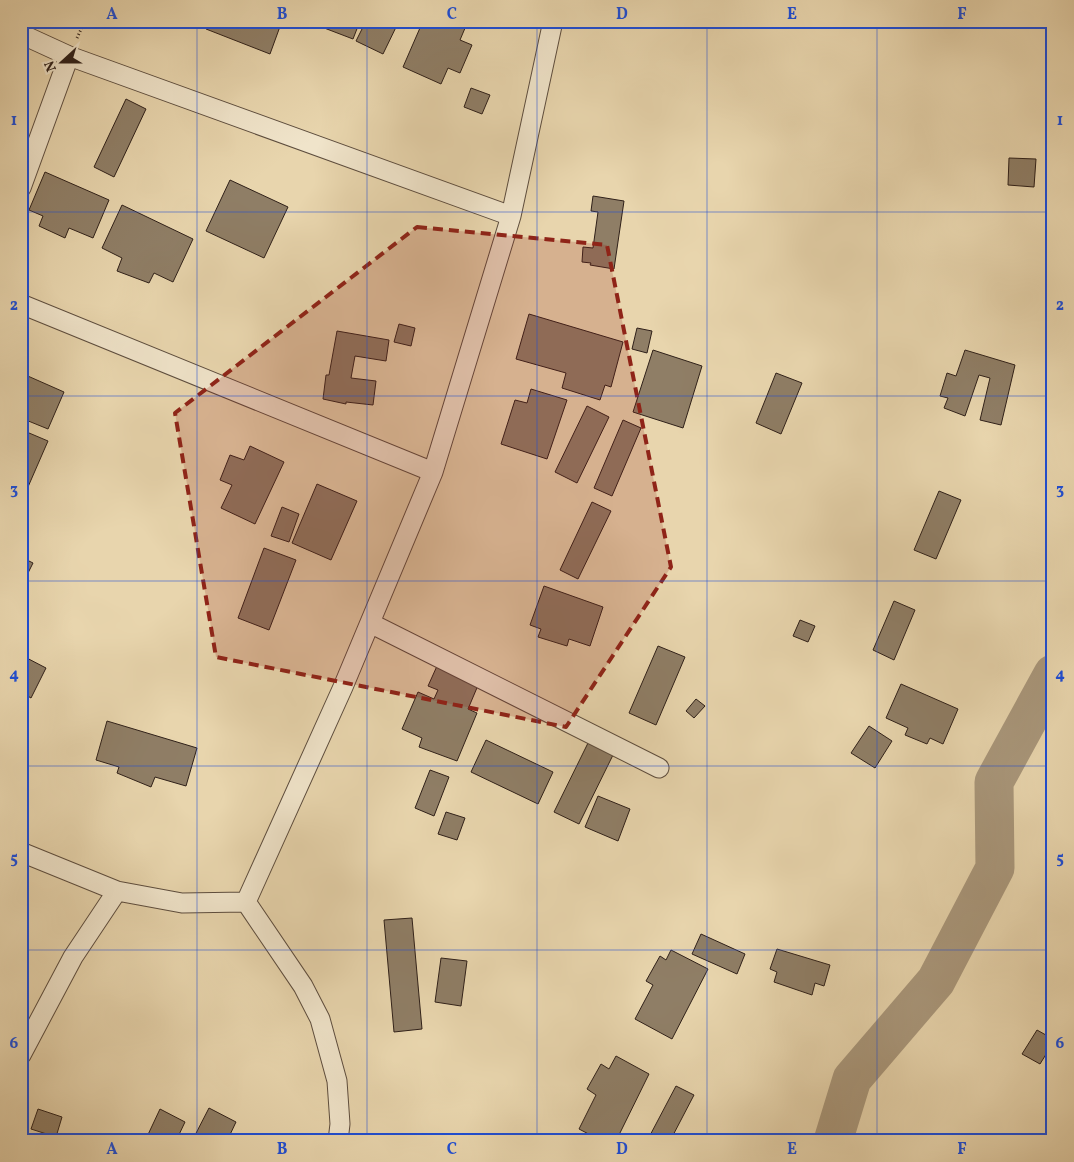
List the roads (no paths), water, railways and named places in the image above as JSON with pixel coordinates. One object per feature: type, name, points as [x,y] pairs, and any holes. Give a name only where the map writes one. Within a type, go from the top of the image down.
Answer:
[{"type":"street","points":[[246,902],[370,623],[433,472],[512,216],[553,21]]},
{"type":"street","points":[[21,34],[69,56],[512,216]]},
{"type":"street","points":[[21,188],[69,56]]},
{"type":"street","points":[[21,304],[433,472]]},
{"type":"street","points":[[370,623],[659,768]]},
{"type":"street","points":[[21,852],[117,891],[182,902],[246,902]]},
{"type":"street","points":[[21,1054],[73,957],[117,891]]},
{"type":"street","points":[[246,902],[303,986],[320,1019],[337,1081],[340,1124],[338,1141]]},
{"type":"waterway","points":[[833,1141],[852,1079],[936,981],[995,868],[994,782],[1053,674]]}]
